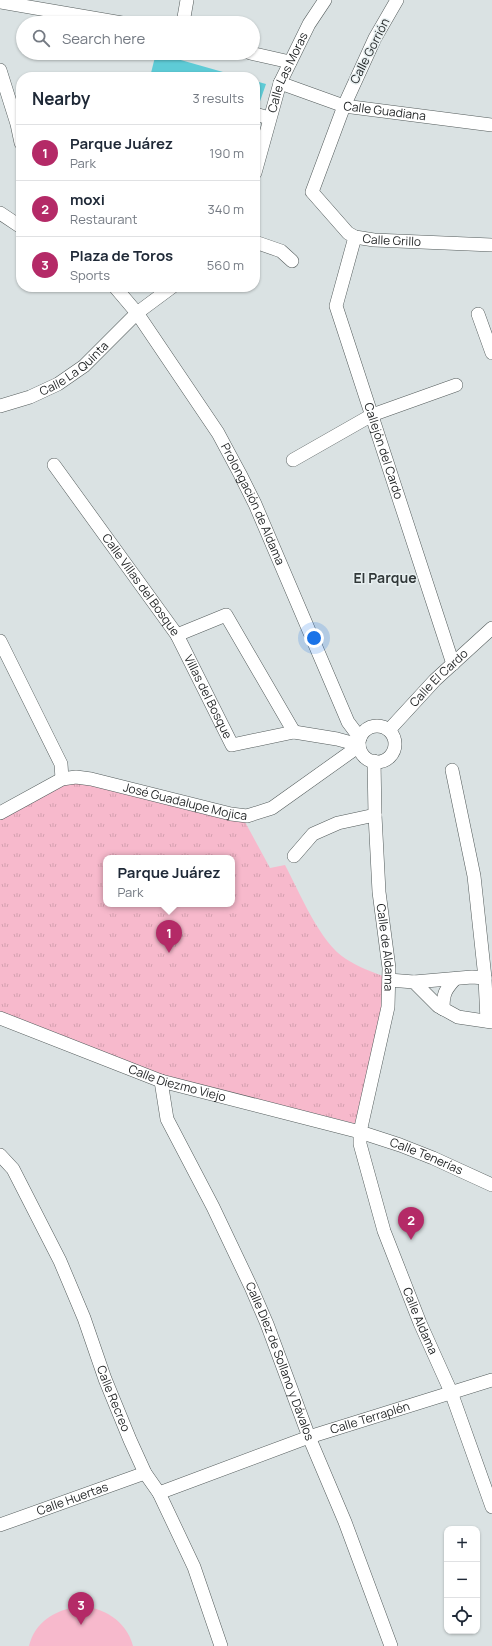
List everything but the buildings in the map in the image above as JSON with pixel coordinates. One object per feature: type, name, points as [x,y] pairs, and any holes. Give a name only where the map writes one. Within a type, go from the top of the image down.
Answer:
[{"type":"street","points":[[184,16],[187,0]]},
{"type":"street","name":"Calle Las Moras","points":[[260,153],[280,83],[309,24],[325,0]]},
{"type":"street","name":"Calle Gorrión","points":[[312,192],[344,106],[375,38],[397,0]]},
{"type":"street","points":[[0,2],[81,16]]},
{"type":"street","points":[[260,55],[290,62]]},
{"type":"street","points":[[0,70],[16,121]]},
{"type":"street","name":"Calle Guadiana","points":[[280,83],[344,106],[492,125]]},
{"type":"street","points":[[260,115],[269,118]]},
{"type":"street","name":"Calle Grillo","points":[[312,192],[348,233],[355,237],[374,240],[492,245]]},
{"type":"street","points":[[0,213],[16,224]]},
{"type":"street","name":"Callejón del Cardo","points":[[355,237],[336,306],[453,664]]},
{"type":"street","points":[[260,244],[281,251],[292,261]]},
{"type":"street","name":"Prolongación de Aldama","points":[[120,292],[137,313],[218,433],[240,474],[255,504],[348,722],[359,743]]},
{"type":"street","points":[[137,313],[165,292]]},
{"type":"street","name":"Calle La Quinta","points":[[0,406],[30,397],[58,384],[84,366],[137,313]]},
{"type":"street","points":[[478,314],[492,353]]},
{"type":"street","points":[[293,460],[372,415],[456,384]]},
{"type":"street","name":"Calle Villas del Bosque","points":[[54,465],[177,635],[226,615],[294,732]]},
{"type":"street","name":"Calle El Cardo","points":[[389,730],[435,680],[492,628]]},
{"type":"street","name":"Villas del Bosque","points":[[177,635],[232,744],[294,732]]},
{"type":"street","points":[[0,641],[61,764],[62,779]]},
{"type":"street","points":[[380,726],[389,730],[395,742],[392,753],[385,760],[374,761],[362,754],[359,743],[363,732],[371,727],[380,726]]},
{"type":"street","points":[[294,732],[359,743]]},
{"type":"street","name":"José Guadalupe Mojica","points":[[0,813],[62,779],[76,777],[91,779],[231,814],[247,816],[272,808],[359,743]]},
{"type":"street","name":"Calle de Aldama","points":[[360,1132],[388,1007],[389,980],[379,892],[374,761]]},
{"type":"street","points":[[414,982],[438,1006],[458,1017],[490,1022],[474,876],[452,770]]},
{"type":"street","points":[[294,856],[313,834],[338,823],[375,815]]},
{"type":"street","points":[[389,980],[414,982],[485,978]]},
{"type":"street","points":[[443,1009],[443,997],[446,989],[455,979]]},
{"type":"street","name":"Calle Diezmo Viejo","points":[[0,1018],[161,1081],[360,1132]]},
{"type":"street","name":"Calle Diez de Sollano y Dávalos","points":[[161,1081],[167,1119],[213,1207],[267,1324],[309,1437],[345,1522],[391,1646]]},
{"type":"street","name":"Calle Tenerías","points":[[360,1132],[433,1158],[492,1185]]},
{"type":"street","name":"Calle Aldama","points":[[360,1132],[360,1144],[384,1231],[420,1323],[451,1392],[492,1507]]},
{"type":"street","name":"Calle Recreo","points":[[0,1155],[13,1169],[60,1261],[84,1318],[116,1409],[145,1473],[159,1494],[194,1567],[221,1646]]},
{"type":"street","name":"Calle Terraplén","points":[[159,1494],[309,1437],[492,1380]]},
{"type":"street","name":"Calle Huertas","points":[[0,1525],[145,1473]]},
{"type":"green space","points":[[74,779],[244,820],[270,868],[285,865],[311,916],[328,942],[346,959],[385,977],[384,1006],[357,1124],[167,1077],[0,1014],[0,818]]},
{"type":"green space","points":[[78,1606],[105,1612],[119,1622],[130,1637],[133,1646],[29,1646],[36,1630],[47,1618],[61,1611]]},
{"type":"place","name":"Parque Juárez","points":[[169,953]]},
{"type":"place","name":"moxi","points":[[411,1240]]},
{"type":"place","name":"Plaza de Toros","points":[[81,1625]]},
{"type":"district","name":"El Parque","points":[[385,578]]}]
